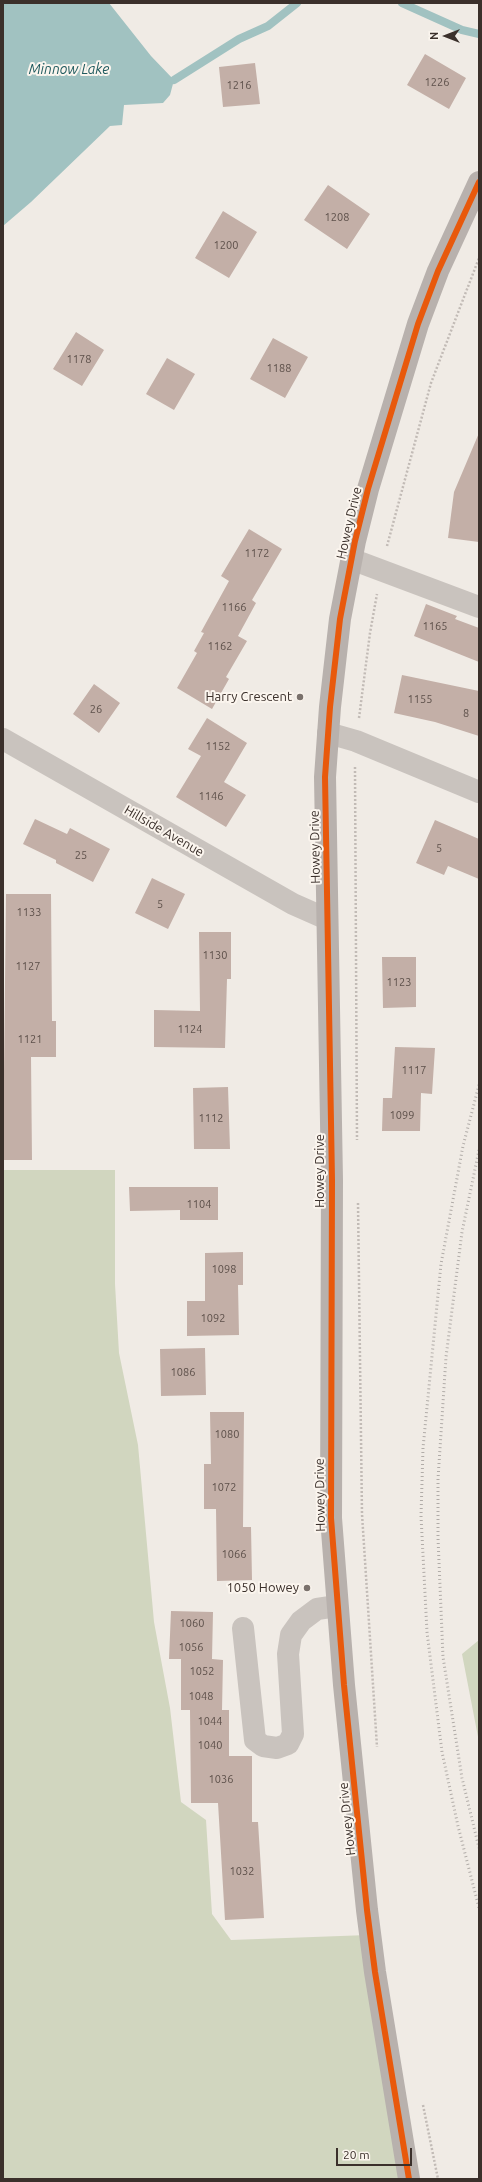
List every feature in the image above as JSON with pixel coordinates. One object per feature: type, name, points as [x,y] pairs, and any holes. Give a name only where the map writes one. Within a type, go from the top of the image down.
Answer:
[{"type":"main road","name":"Howey Drive","points":[[409,2179],[375,1972],[367,1910],[337,1606],[331,1518],[332,1180],[325,832],[328,733],[335,651],[351,559],[382,438],[418,324],[438,271],[479,182]]},
{"type":"street","points":[[351,559],[479,607]]},
{"type":"street","points":[[328,733],[356,741],[479,792]]},
{"type":"street","name":"Hillside Avenue","points":[[3,739],[294,904],[327,920]]},
{"type":"street","points":[[243,1628],[255,1740],[264,1746],[277,1748],[288,1744],[294,1734],[288,1654],[291,1635],[301,1621],[317,1609],[337,1606]]},
{"type":"path","points":[[358,1141],[354,786],[356,741],[370,633],[391,526],[431,384],[479,258]]},
{"type":"path","points":[[358,1197],[362,1514],[377,1750]]},
{"type":"path","points":[[423,2102],[438,2179]]},
{"type":"green space","points":[[3,1170],[115,1170],[115,1284],[119,1353],[138,1445],[154,1622],[170,1708],[181,1802],[206,1820],[212,1914],[231,1940],[368,1935],[407,2179],[3,2179]]},
{"type":"green space","points":[[479,1640],[479,1742],[462,1654]]},
{"type":"water","name":"Minnow Lake","points":[[3,3],[109,3],[151,56],[174,80],[170,95],[163,103],[124,105],[122,125],[110,126],[31,202],[3,226]]},
{"type":"building","points":[[425,54],[466,78],[449,109],[407,85]]},
{"type":"building","points":[[255,63],[260,104],[223,107],[219,67]]},
{"type":"building","points":[[328,185],[370,214],[347,249],[304,220]]},
{"type":"building","points":[[223,211],[257,232],[229,278],[195,258]]},
{"type":"building","points":[[76,332],[104,350],[82,386],[53,369]]},
{"type":"building","points":[[273,338],[308,357],[285,398],[250,379]]},
{"type":"building","points":[[167,358],[195,374],[174,410],[146,394]]},
{"type":"building","points":[[479,433],[479,542],[448,538],[454,492]]},
{"type":"building","points":[[249,529],[282,549],[252,600],[256,603],[238,636],[247,641],[226,677],[229,679],[212,709],[177,688],[197,653],[194,651],[204,633],[201,632],[229,581],[221,576]]},
{"type":"building","points":[[426,604],[457,616],[455,619],[479,628],[479,662],[414,636]]},
{"type":"building","points":[[402,675],[479,691],[479,736],[435,722],[394,713]]},
{"type":"building","points":[[94,684],[120,703],[99,733],[73,714]]},
{"type":"building","points":[[207,718],[247,743],[224,782],[246,795],[226,827],[176,797],[201,756],[188,749]]},
{"type":"building","points":[[35,819],[67,834],[70,828],[110,849],[93,882],[56,863],[56,860],[23,844]]},
{"type":"building","points":[[435,820],[479,839],[479,879],[448,866],[444,875],[416,863]]},
{"type":"building","points":[[152,878],[185,894],[168,929],[135,913]]},
{"type":"building","points":[[6,894],[51,894],[52,1021],[56,1021],[56,1057],[31,1057],[32,1160],[3,1160]]},
{"type":"building","points":[[199,932],[231,932],[231,979],[227,979],[225,1048],[154,1047],[154,1010],[200,1011]]},
{"type":"building","points":[[382,957],[416,957],[416,1007],[383,1008]]},
{"type":"building","points":[[395,1047],[435,1048],[432,1094],[421,1093],[420,1131],[382,1131],[383,1098],[392,1098]]},
{"type":"building","points":[[228,1087],[230,1149],[194,1149],[193,1088]]},
{"type":"building","points":[[129,1187],[218,1187],[218,1220],[180,1220],[180,1210],[130,1211]]},
{"type":"building","points":[[243,1252],[243,1285],[238,1285],[239,1335],[187,1336],[187,1301],[205,1301],[205,1253]]},
{"type":"building","points":[[205,1348],[206,1395],[161,1396],[160,1349]]},
{"type":"building","points":[[210,1412],[244,1412],[243,1527],[251,1527],[252,1580],[217,1581],[216,1509],[204,1509],[204,1464],[211,1464]]},
{"type":"building","points":[[171,1611],[213,1612],[212,1659],[223,1660],[222,1710],[229,1710],[229,1756],[252,1756],[252,1822],[258,1822],[264,1918],[225,1920],[218,1803],[191,1803],[190,1710],[181,1710],[181,1659],[169,1659]]},
{"type":"waterway","points":[[174,80],[239,39],[268,26],[297,3]]},
{"type":"waterway","points":[[402,3],[462,30],[479,34]]},
{"type":"railway","points":[[479,1085],[463,1146],[441,1264],[423,1448],[421,1516],[427,1632],[442,1752],[458,1826],[479,1908]]},
{"type":"railway","points":[[479,1150],[462,1232],[446,1357],[438,1479],[438,1538],[443,1657],[462,1778],[479,1848]]},
{"type":"cycle path","points":[[409,2179],[375,1972],[367,1910],[344,1685],[331,1518],[332,1180],[325,777],[330,707],[340,619],[355,541],[368,489],[418,324],[438,271],[479,182]]},
{"type":"place","name":"Harry Crescent","points":[[300,697]]},
{"type":"place","name":"1050 Howey","points":[[307,1588]]}]
